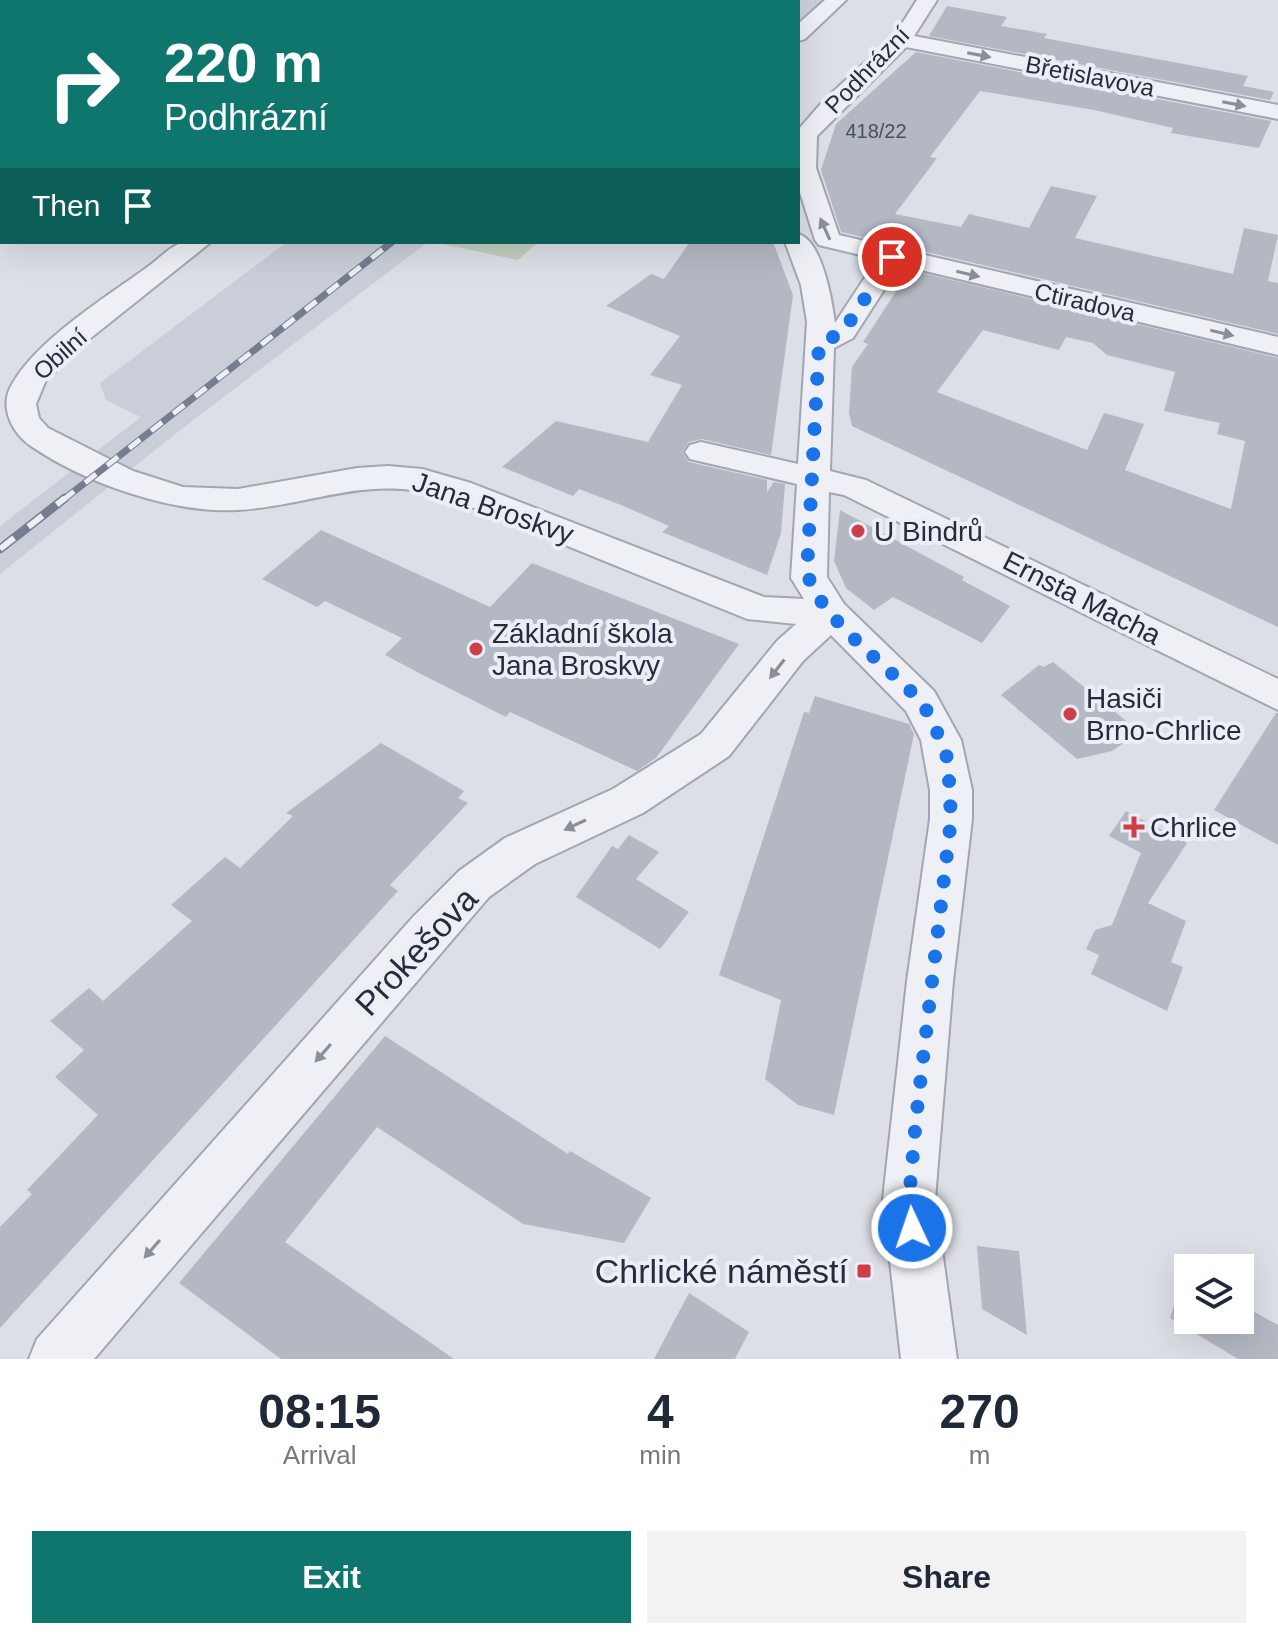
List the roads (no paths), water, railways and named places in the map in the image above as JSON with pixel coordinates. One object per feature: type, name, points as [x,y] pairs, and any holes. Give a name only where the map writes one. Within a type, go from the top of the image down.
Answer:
[{"type":"street","points":[[800,33],[836,0]]},
{"type":"street","name":"Podhrázní","points":[[892,257],[828,240],[804,168],[806,135],[833,104],[902,40],[927,0]]},
{"type":"street","name":"Břetislavova","points":[[902,40],[1278,112]]},
{"type":"street","name":"Obilní","points":[[103,468],[43,440],[30,430],[22,417],[25,388],[67,344],[195,244]]},
{"type":"street","points":[[799,244],[819,300],[807,571],[812,586],[831,613],[920,701],[931,717],[948,760],[951,819],[930,981],[909,1199],[929,1359]]},
{"type":"street","points":[[819,344],[843,332],[892,257]]},
{"type":"street","name":"Ctiradova","points":[[892,257],[1278,346]]},
{"type":"street","name":"Ernsta Macha","points":[[701,452],[854,487],[890,502],[1278,696]]},
{"type":"street","name":"Jana Broskvy","points":[[103,468],[149,488],[203,500],[259,496],[368,475],[418,478],[459,490],[760,610],[831,613]]},
{"type":"street","name":"Prokešova","points":[[57,1359],[419,942],[474,884],[520,851],[628,801],[705,752],[736,722],[790,651],[831,613]]},
{"type":"railway","points":[[63,500],[389,244]]},
{"type":"railway","points":[[0,549],[65,498]]},
{"type":"place","name":"U Bindrů","points":[[858,531]]},
{"type":"place","name":"Základní škola Jana Broskvy","points":[[476,649]]},
{"type":"place","name":"Hasiči Brno-Chrlice","points":[[1070,714]]},
{"type":"place","name":"Chrlice","points":[[1134,827]]},
{"type":"place","name":"Chrlické náměstí","points":[[864,1271]]}]
